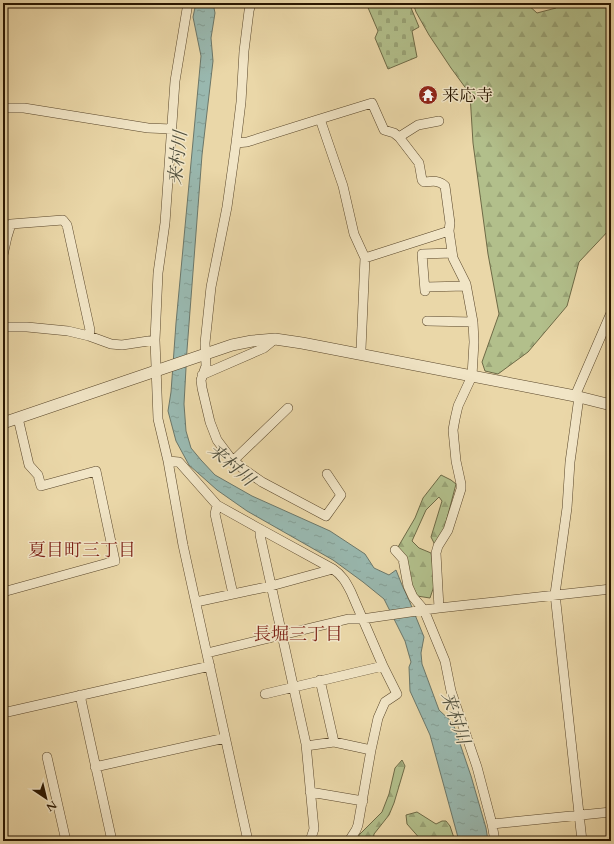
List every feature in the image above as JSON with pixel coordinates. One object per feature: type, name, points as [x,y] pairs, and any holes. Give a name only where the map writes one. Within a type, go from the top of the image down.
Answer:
[{"type":"street","points":[[188,3],[175,81],[165,223],[158,273],[154,340],[158,370],[158,419],[168,461],[183,545],[248,841]]},
{"type":"street","points":[[251,3],[244,51],[241,102],[236,143],[227,207],[211,287],[205,343],[202,355],[206,366],[201,380],[202,388],[210,422],[218,440],[229,456],[242,468],[262,482],[326,516],[341,496],[327,474]]},
{"type":"street","points":[[236,143],[247,142],[372,103],[384,130],[399,137],[418,163],[422,180],[424,182],[441,182],[445,186],[452,253],[466,286],[473,322],[474,342],[472,376],[458,406],[453,430],[461,490],[448,530],[438,546],[436,553],[438,608]]},
{"type":"street","points":[[3,108],[24,108],[148,128],[172,129]]},
{"type":"street","points":[[320,119],[343,186],[354,234],[364,258],[360,354]]},
{"type":"street","points":[[399,137],[418,125],[440,121]]},
{"type":"street","points":[[3,255],[11,224],[63,220],[67,225],[90,330],[89,336]]},
{"type":"street","points":[[364,258],[449,231]]},
{"type":"street","points":[[452,253],[422,254],[425,289],[466,286]]},
{"type":"street","points":[[582,841],[555,594],[567,508],[577,397],[611,313]]},
{"type":"street","points":[[426,320],[473,322]]},
{"type":"street","points":[[3,327],[27,327],[68,331],[122,346],[154,340]]},
{"type":"street","points":[[202,375],[264,348],[275,339]]},
{"type":"street","points":[[3,424],[232,345],[275,339],[302,342],[611,405]]},
{"type":"street","points":[[234,460],[288,408]]},
{"type":"street","points":[[3,592],[115,561],[96,471],[41,486],[38,475],[29,465],[18,418]]},
{"type":"street","points":[[168,461],[179,462],[217,505],[340,574],[346,582],[365,618],[383,666],[397,694],[385,702],[378,718],[358,825],[349,841]]},
{"type":"street","points":[[217,505],[215,514],[232,594]]},
{"type":"street","points":[[260,529],[260,535],[306,746],[314,829],[310,841]]},
{"type":"street","points":[[395,550],[403,559],[408,586],[445,661],[451,691],[477,767],[495,841]]},
{"type":"street","points":[[196,602],[271,586],[333,569]]},
{"type":"street","points":[[207,653],[348,619],[555,594],[611,589]]},
{"type":"street","points":[[3,713],[210,666]]},
{"type":"street","points":[[265,694],[383,666]]},
{"type":"street","points":[[320,680],[334,742]]},
{"type":"street","points":[[80,695],[112,841]]},
{"type":"street","points":[[95,767],[225,738]]},
{"type":"street","points":[[306,746],[334,742],[371,750]]},
{"type":"street","points":[[47,757],[66,841]]},
{"type":"street","points":[[310,792],[363,800]]},
{"type":"street","points":[[492,824],[611,812]]},
{"type":"green space","points":[[366,3],[409,3],[419,27],[412,31],[417,57],[388,69],[375,38],[378,31]]},
{"type":"green space","points":[[413,3],[526,3],[537,13],[556,8],[555,3],[611,3],[611,228],[579,262],[567,306],[528,352],[498,374],[485,371],[482,362],[499,314],[488,254],[473,143],[470,94],[429,35],[416,12]]},
{"type":"green space","points":[[441,475],[456,484],[444,530],[435,545],[431,537],[442,501],[439,497],[426,510],[412,541],[419,548],[431,553],[435,580],[430,598],[417,596],[411,588],[398,547],[415,518],[423,498]]},
{"type":"green space","points":[[402,760],[405,766],[389,815],[374,834],[373,841],[355,841],[382,812],[389,794],[395,768]]},
{"type":"green space","points":[[417,812],[436,824],[446,821],[450,826],[455,841],[422,841],[407,824],[406,815]]},
{"type":"water","points":[[196,3],[213,3],[215,13],[211,38],[213,61],[202,155],[184,404],[186,431],[191,448],[215,475],[252,496],[330,531],[365,554],[374,568],[389,575],[396,570],[424,637],[421,653],[422,664],[439,710],[453,723],[471,776],[486,828],[488,841],[459,841],[430,735],[410,691],[409,667],[411,662],[405,641],[384,599],[333,560],[247,511],[217,490],[189,465],[176,441],[168,411],[171,392],[201,56],[193,17]]},
{"type":"place","name":"来応寺","points":[[428,95]]},
{"type":"district","name":"夏目町三丁目","points":[[82,550]]},
{"type":"district","name":"長堀三丁目","points":[[298,634]]},
{"type":"water label","name":"来村川","points":[[178,158]]},
{"type":"water label","name":"来村川","points":[[231,465]]},
{"type":"water label","name":"来村川","points":[[455,718]]}]
